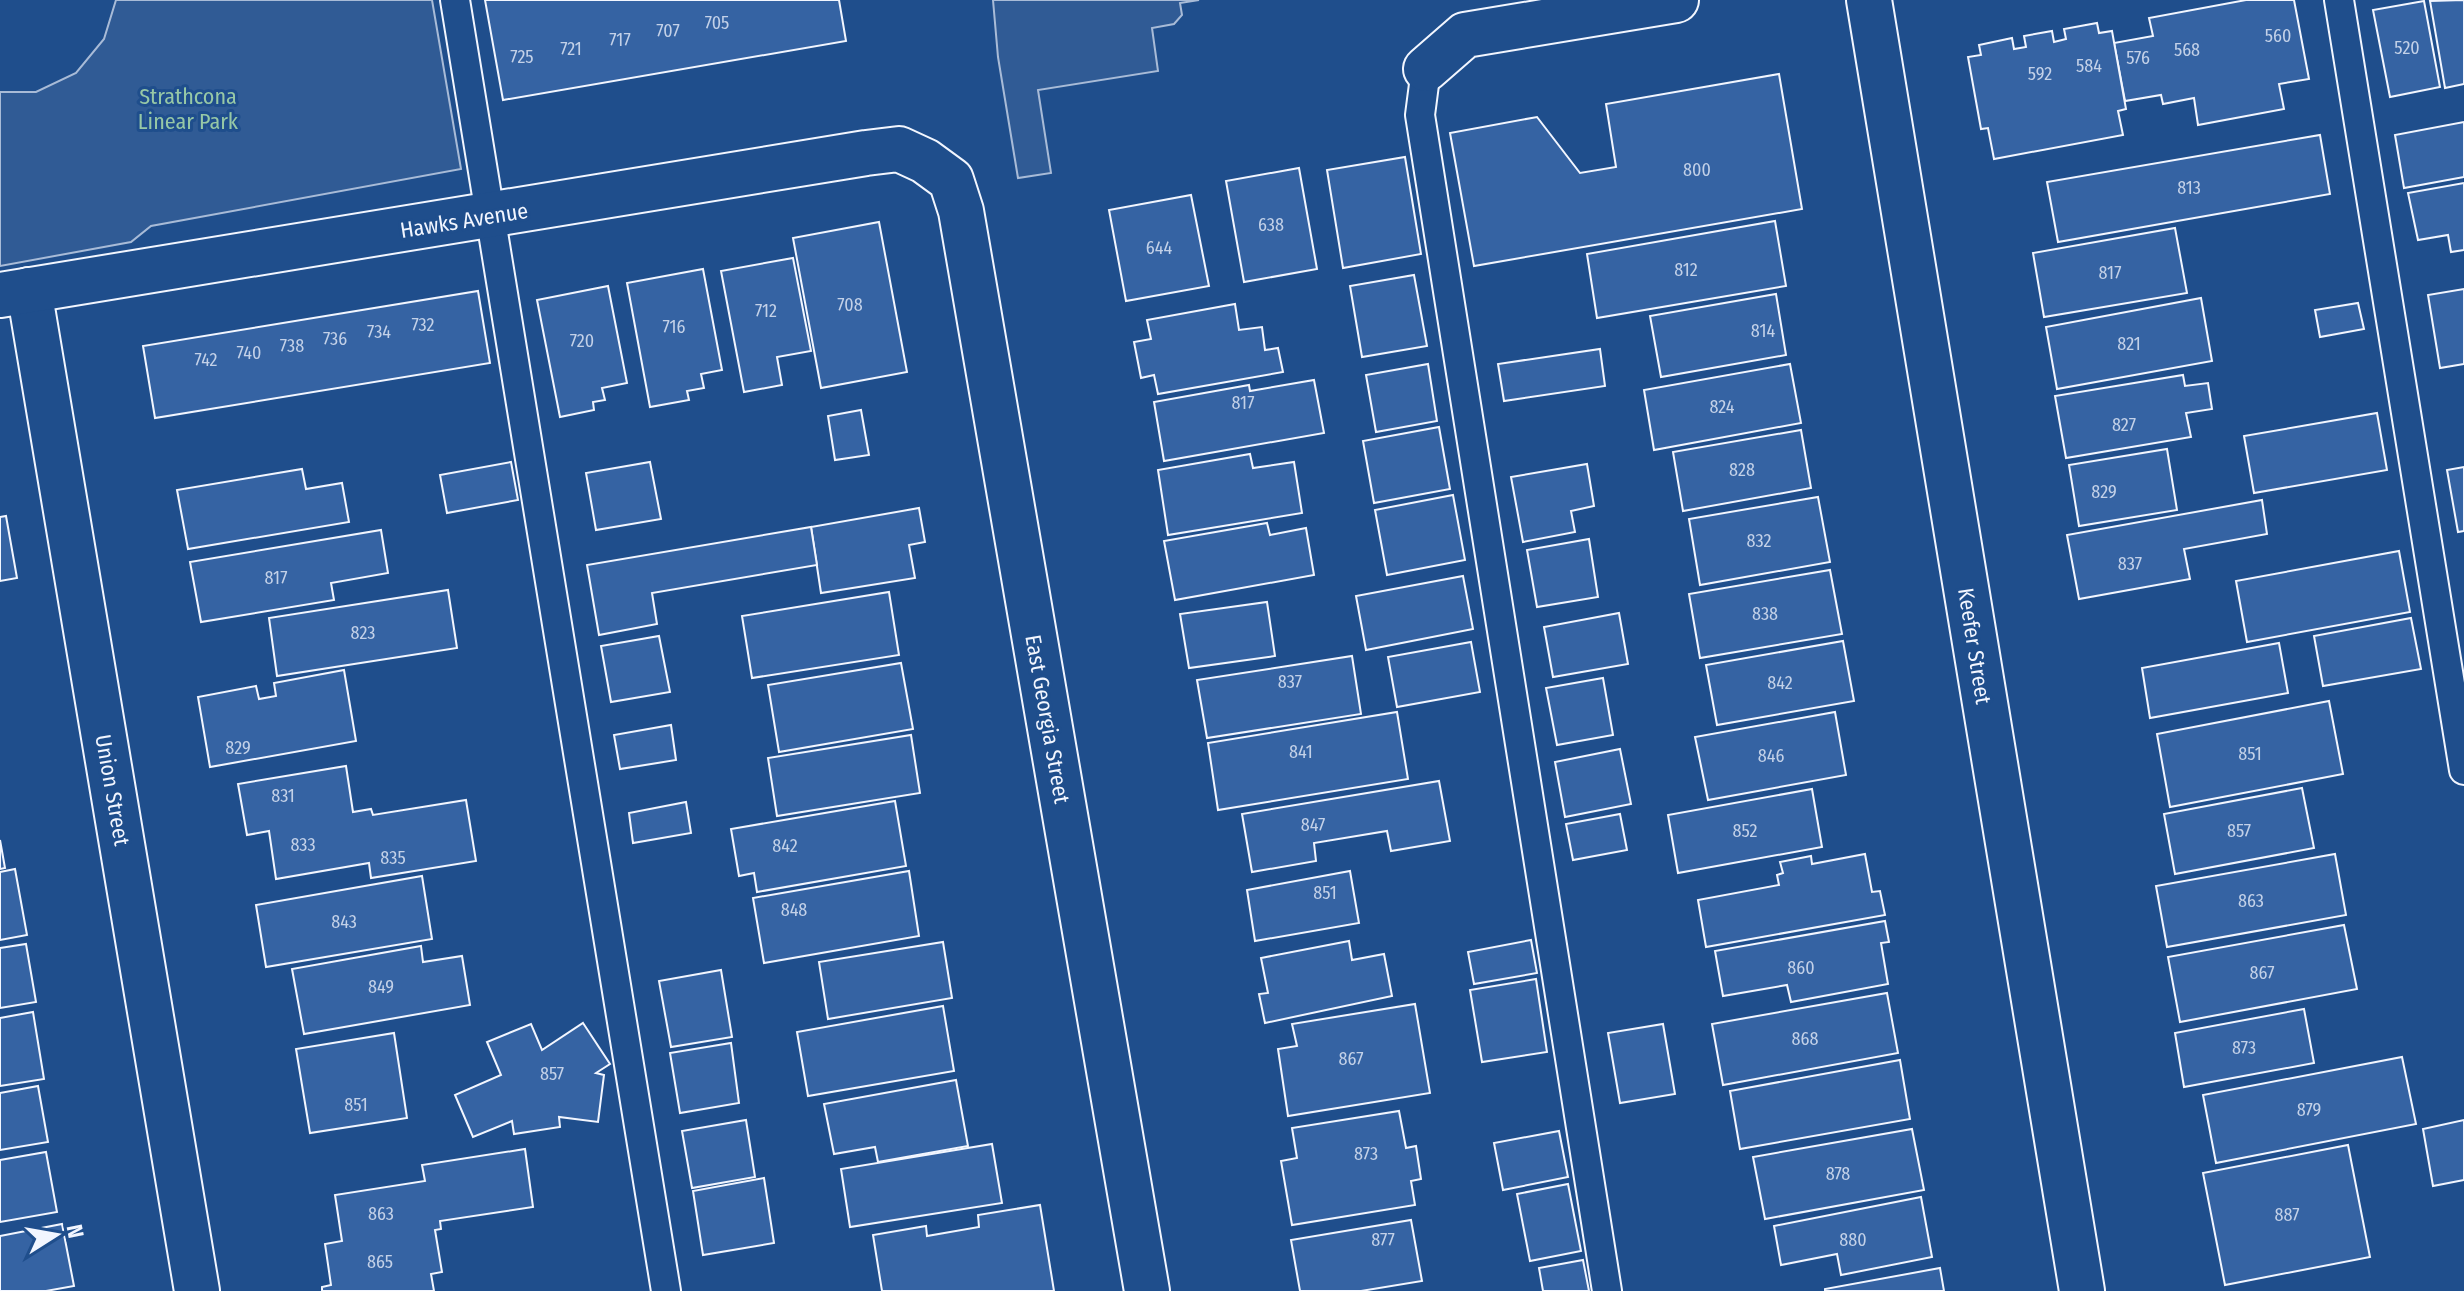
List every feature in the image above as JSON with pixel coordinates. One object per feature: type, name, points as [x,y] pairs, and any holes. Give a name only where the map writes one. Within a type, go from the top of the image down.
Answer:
[{"type":"street","points":[[1426,69],[1465,35],[1676,0]]},
{"type":"street","name":"Keefer Street","points":[[1869,0],[2082,1291]]},
{"type":"street","name":"Hawks Avenue","points":[[14,292],[866,153],[899,149],[925,161]]},
{"type":"street","name":"East Georgia Street","points":[[925,161],[951,180],[961,211],[1147,1291]]},
{"type":"street","name":"Union Street","points":[[14,292],[197,1291]]},
{"type":"lane","points":[[455,0],[666,1291]]},
{"type":"lane","points":[[2339,0],[2464,770]]},
{"type":"lane","points":[[1426,69],[1420,115],[1607,1291]]},
{"type":"shaded area","name":"Strathcona Linear Park","points":[[116,0],[432,0],[461,169],[151,226],[131,242],[0,266],[0,92],[36,92],[76,73],[104,39]]},
{"type":"shaded area","points":[[993,0],[1199,0],[1180,3],[1182,15],[1174,24],[1152,28],[1158,71],[1038,90],[1051,173],[1018,178],[998,57]]},
{"type":"building","points":[[485,0],[839,0],[846,41],[503,100]]},
{"type":"building","points":[[2246,0],[2294,0],[2309,79],[2279,84],[2284,109],[2198,125],[2194,98],[2163,104],[2161,95],[2125,101],[2114,43],[2153,36],[2149,18]]},
{"type":"building","points":[[2464,0],[2464,84],[2445,88],[2430,1]]},
{"type":"building","points":[[2424,1],[2440,87],[2390,97],[2373,10]]},
{"type":"building","points":[[2097,23],[2099,33],[2112,31],[2126,109],[2118,111],[2123,135],[1994,159],[1988,128],[1981,129],[1968,57],[1981,55],[1979,45],[2012,38],[2014,49],[2026,47],[2024,36],[2052,31],[2054,42],[2066,39],[2064,29]]},
{"type":"building","points":[[1779,74],[1802,209],[1474,266],[1450,133],[1537,117],[1580,173],[1616,167],[1606,104]]},
{"type":"building","points":[[2464,122],[2464,177],[2404,188],[2395,135]]},
{"type":"building","points":[[2320,135],[2330,194],[2058,242],[2047,182]]},
{"type":"building","points":[[1405,157],[1421,254],[1343,268],[1327,170]]},
{"type":"building","points":[[1299,168],[1317,269],[1244,282],[1226,181]]},
{"type":"building","points":[[2464,183],[2464,250],[2451,252],[2448,235],[2418,240],[2408,193]]},
{"type":"building","points":[[1191,195],[1209,286],[1126,301],[1109,210]]},
{"type":"building","points":[[1775,221],[1786,286],[1597,318],[1587,254]]},
{"type":"building","points":[[879,222],[907,372],[821,388],[793,238]]},
{"type":"building","points":[[2175,228],[2187,293],[2044,317],[2033,253]]},
{"type":"building","points":[[793,258],[811,351],[777,357],[782,385],[744,392],[721,271]]},
{"type":"building","points":[[703,269],[722,370],[701,374],[704,388],[687,391],[689,400],[650,407],[627,283]]},
{"type":"building","points":[[1414,275],[1427,346],[1362,357],[1350,286]]},
{"type":"building","points":[[608,286],[627,383],[602,388],[605,400],[593,402],[594,410],[560,417],[537,300]]},
{"type":"building","points":[[2464,289],[2464,364],[2440,368],[2428,295]]},
{"type":"building","points":[[478,291],[490,363],[155,418],[143,346]]},
{"type":"building","points":[[1776,294],[1786,355],[1661,377],[1650,316]]},
{"type":"building","points":[[2201,298],[2212,361],[2057,389],[2046,327]]},
{"type":"building","points":[[2358,303],[2364,329],[2320,337],[2315,310]]},
{"type":"building","points":[[1235,304],[1239,330],[1262,327],[1265,350],[1278,348],[1283,372],[1158,394],[1154,375],[1141,378],[1134,342],[1151,339],[1147,320]]},
{"type":"building","points":[[1600,349],[1605,386],[1504,401],[1498,364]]},
{"type":"building","points":[[1428,364],[1437,421],[1376,432],[1366,375]]},
{"type":"building","points":[[1790,364],[1801,423],[1654,450],[1644,390]]},
{"type":"building","points":[[2183,375],[2185,386],[2208,383],[2212,409],[2186,413],[2191,437],[2066,458],[2055,396]]},
{"type":"building","points":[[1314,380],[1324,433],[1164,461],[1154,402],[1249,385],[1250,391]]},
{"type":"building","points":[[861,410],[869,455],[835,460],[828,416]]},
{"type":"building","points":[[2377,413],[2387,470],[2254,493],[2244,436]]},
{"type":"building","points":[[1439,427],[1450,489],[1374,503],[1363,441]]},
{"type":"building","points":[[1801,430],[1811,488],[1683,511],[1673,452]]},
{"type":"building","points":[[2167,449],[2177,510],[2079,526],[2069,465]]},
{"type":"building","points":[[1250,454],[1253,468],[1294,462],[1302,513],[1168,535],[1158,470]]},
{"type":"building","points":[[511,462],[518,500],[447,513],[440,475]]},
{"type":"building","points":[[650,462],[661,519],[596,530],[586,473]]},
{"type":"building","points":[[1587,464],[1594,506],[1571,511],[1575,532],[1523,542],[1511,477]]},
{"type":"building","points":[[2464,467],[2464,531],[2458,532],[2447,470]]},
{"type":"building","points":[[302,469],[306,489],[342,483],[349,522],[188,549],[177,490]]},
{"type":"building","points":[[1453,495],[1465,560],[1387,575],[1375,510]]},
{"type":"building","points":[[1818,497],[1830,562],[1700,585],[1689,519]]},
{"type":"building","points":[[2262,500],[2267,534],[2184,549],[2190,579],[2079,599],[2067,535]]},
{"type":"building","points":[[919,508],[925,542],[909,545],[915,578],[821,593],[811,527]]},
{"type":"building","points":[[6,516],[17,578],[0,581],[0,517]]},
{"type":"building","points":[[1267,523],[1270,535],[1306,528],[1314,575],[1175,600],[1164,541]]},
{"type":"building","points":[[811,527],[817,565],[652,593],[657,624],[599,635],[587,565]]},
{"type":"building","points":[[381,530],[388,573],[331,583],[334,600],[201,622],[190,562]]},
{"type":"building","points":[[1589,539],[1598,597],[1537,607],[1527,550]]},
{"type":"building","points":[[2399,551],[2410,612],[2247,642],[2236,581]]},
{"type":"building","points":[[1830,570],[1842,634],[1700,658],[1689,594]]},
{"type":"building","points":[[1463,576],[1473,629],[1366,650],[1356,596]]},
{"type":"building","points":[[448,590],[457,648],[277,676],[269,618]]},
{"type":"building","points":[[889,592],[899,655],[752,678],[742,616]]},
{"type":"building","points":[[1267,602],[1275,656],[1189,668],[1180,614]]},
{"type":"building","points":[[1619,613],[1628,664],[1553,677],[1544,627]]},
{"type":"building","points":[[2411,618],[2421,669],[2323,686],[2314,636]]},
{"type":"building","points":[[659,636],[670,692],[611,702],[601,646]]},
{"type":"building","points":[[1843,641],[1854,701],[1717,725],[1706,665]]},
{"type":"building","points":[[1471,642],[1480,692],[1397,707],[1388,657]]},
{"type":"building","points":[[2279,643],[2288,693],[2150,718],[2142,668]]},
{"type":"building","points":[[1352,656],[1361,714],[1207,738],[1197,680]]},
{"type":"building","points":[[901,663],[913,729],[779,752],[768,685]]},
{"type":"building","points":[[344,670],[356,741],[210,767],[198,697],[256,686],[259,699],[276,696],[274,683]]},
{"type":"building","points":[[1603,678],[1613,735],[1557,745],[1546,688]]},
{"type":"building","points":[[2329,701],[2343,774],[2170,807],[2157,734]]},
{"type":"building","points":[[1397,712],[1408,779],[1218,810],[1208,743]]},
{"type":"building","points":[[1835,712],[1846,775],[1708,800],[1695,737]]},
{"type":"building","points":[[671,725],[676,760],[620,769],[614,735]]},
{"type":"building","points":[[911,735],[920,793],[777,816],[768,758]]},
{"type":"building","points":[[1620,749],[1631,804],[1565,817],[1555,762]]},
{"type":"building","points":[[346,766],[353,812],[371,809],[373,815],[466,800],[476,861],[371,878],[369,863],[276,879],[269,831],[247,835],[238,784]]},
{"type":"building","points":[[1439,781],[1450,841],[1391,851],[1387,831],[1314,843],[1316,861],[1252,872],[1242,814]]},
{"type":"building","points":[[2302,788],[2314,848],[2175,874],[2164,814]]},
{"type":"building","points":[[1812,789],[1822,847],[1678,873],[1668,815]]},
{"type":"building","points":[[895,801],[906,866],[757,892],[754,873],[739,876],[731,829]]},
{"type":"building","points":[[686,802],[691,833],[633,843],[629,813]]},
{"type":"building","points":[[1620,814],[1627,850],[1573,860],[1566,824]]},
{"type":"building","points":[[0,840],[5,868],[0,869]]},
{"type":"building","points":[[1865,854],[1872,892],[1880,891],[1885,915],[1706,947],[1698,900],[1779,885],[1777,875],[1783,873],[1780,862],[1811,856],[1812,864]]},
{"type":"building","points":[[2335,854],[2346,915],[2167,947],[2156,886]]},
{"type":"building","points":[[15,869],[27,935],[0,940],[0,872]]},
{"type":"building","points":[[909,871],[919,936],[764,963],[753,898]]},
{"type":"building","points":[[1350,871],[1359,923],[1255,941],[1247,890]]},
{"type":"building","points":[[422,876],[432,939],[266,967],[256,905]]},
{"type":"building","points":[[1885,921],[1889,942],[1881,943],[1888,984],[1791,1002],[1787,985],[1723,996],[1715,951]]},
{"type":"building","points":[[2344,925],[2357,989],[2180,1022],[2168,957]]},
{"type":"building","points":[[1531,940],[1537,973],[1474,984],[1468,952]]},
{"type":"building","points":[[1349,941],[1352,960],[1384,954],[1392,996],[1265,1023],[1259,994],[1268,993],[1261,958]]},
{"type":"building","points":[[943,942],[952,998],[828,1019],[819,962]]},
{"type":"building","points":[[26,944],[36,1002],[0,1008],[0,948]]},
{"type":"building","points":[[421,946],[423,962],[462,956],[470,1005],[304,1034],[292,969]]},
{"type":"building","points":[[721,970],[732,1037],[671,1047],[659,981]]},
{"type":"building","points":[[1536,979],[1547,1052],[1482,1062],[1470,990]]},
{"type":"building","points":[[1887,993],[1898,1053],[1723,1085],[1712,1024]]},
{"type":"building","points":[[1415,1004],[1430,1093],[1288,1116],[1278,1049],[1297,1046],[1292,1024]]},
{"type":"building","points":[[943,1006],[954,1071],[808,1096],[797,1032]]},
{"type":"building","points":[[2304,1009],[2314,1063],[2184,1087],[2175,1033]]},
{"type":"building","points":[[33,1012],[44,1079],[0,1086],[0,1018]]},
{"type":"building","points":[[583,1023],[610,1064],[596,1073],[604,1075],[598,1122],[559,1117],[560,1127],[514,1134],[512,1121],[473,1137],[455,1095],[501,1075],[487,1042],[531,1024],[542,1050]]},
{"type":"building","points":[[1663,1024],[1675,1094],[1620,1103],[1608,1033]]},
{"type":"building","points":[[394,1033],[407,1118],[310,1133],[296,1049]]},
{"type":"building","points":[[731,1043],[739,1103],[680,1113],[670,1053]]},
{"type":"building","points":[[2402,1057],[2416,1124],[2216,1163],[2203,1095]]},
{"type":"building","points":[[1900,1060],[1910,1119],[1740,1149],[1730,1091]]},
{"type":"building","points":[[956,1080],[968,1146],[878,1162],[875,1147],[834,1154],[824,1104]]},
{"type":"building","points":[[38,1086],[48,1142],[0,1150],[0,1093]]},
{"type":"building","points":[[1399,1111],[1406,1148],[1416,1146],[1421,1179],[1411,1181],[1415,1205],[1292,1225],[1281,1161],[1297,1158],[1292,1128]]},
{"type":"building","points":[[746,1120],[755,1177],[692,1188],[682,1131]]},
{"type":"building","points":[[2464,1120],[2464,1180],[2433,1186],[2423,1129]]},
{"type":"building","points":[[1912,1129],[1924,1190],[1765,1219],[1753,1157]]},
{"type":"building","points":[[1559,1131],[1568,1177],[1503,1190],[1494,1143]]},
{"type":"building","points":[[992,1144],[1002,1203],[850,1227],[841,1169]]},
{"type":"building","points":[[2348,1145],[2370,1257],[2225,1285],[2203,1173]]},
{"type":"building","points":[[525,1149],[533,1207],[440,1221],[441,1229],[435,1230],[442,1272],[431,1274],[434,1291],[322,1291],[322,1287],[331,1285],[325,1244],[342,1241],[335,1195],[425,1181],[422,1165]]},
{"type":"building","points":[[46,1152],[57,1212],[0,1222],[0,1160]]},
{"type":"building","points":[[764,1178],[774,1243],[703,1255],[693,1191]]},
{"type":"building","points":[[1568,1184],[1581,1251],[1530,1261],[1517,1194]]},
{"type":"building","points":[[1921,1197],[1932,1257],[1841,1275],[1837,1254],[1781,1265],[1774,1226]]},
{"type":"building","points":[[1040,1205],[1054,1291],[882,1291],[873,1235],[926,1226],[927,1236],[979,1227],[978,1215]]},
{"type":"building","points":[[1411,1220],[1422,1281],[1361,1291],[1300,1291],[1291,1240]]},
{"type":"building","points":[[62,1224],[74,1286],[46,1291],[0,1291],[0,1236]]},
{"type":"building","points":[[1583,1260],[1589,1291],[1543,1291],[1539,1268]]},
{"type":"building","points":[[1940,1268],[1944,1291],[1825,1291],[1825,1289]]}]
